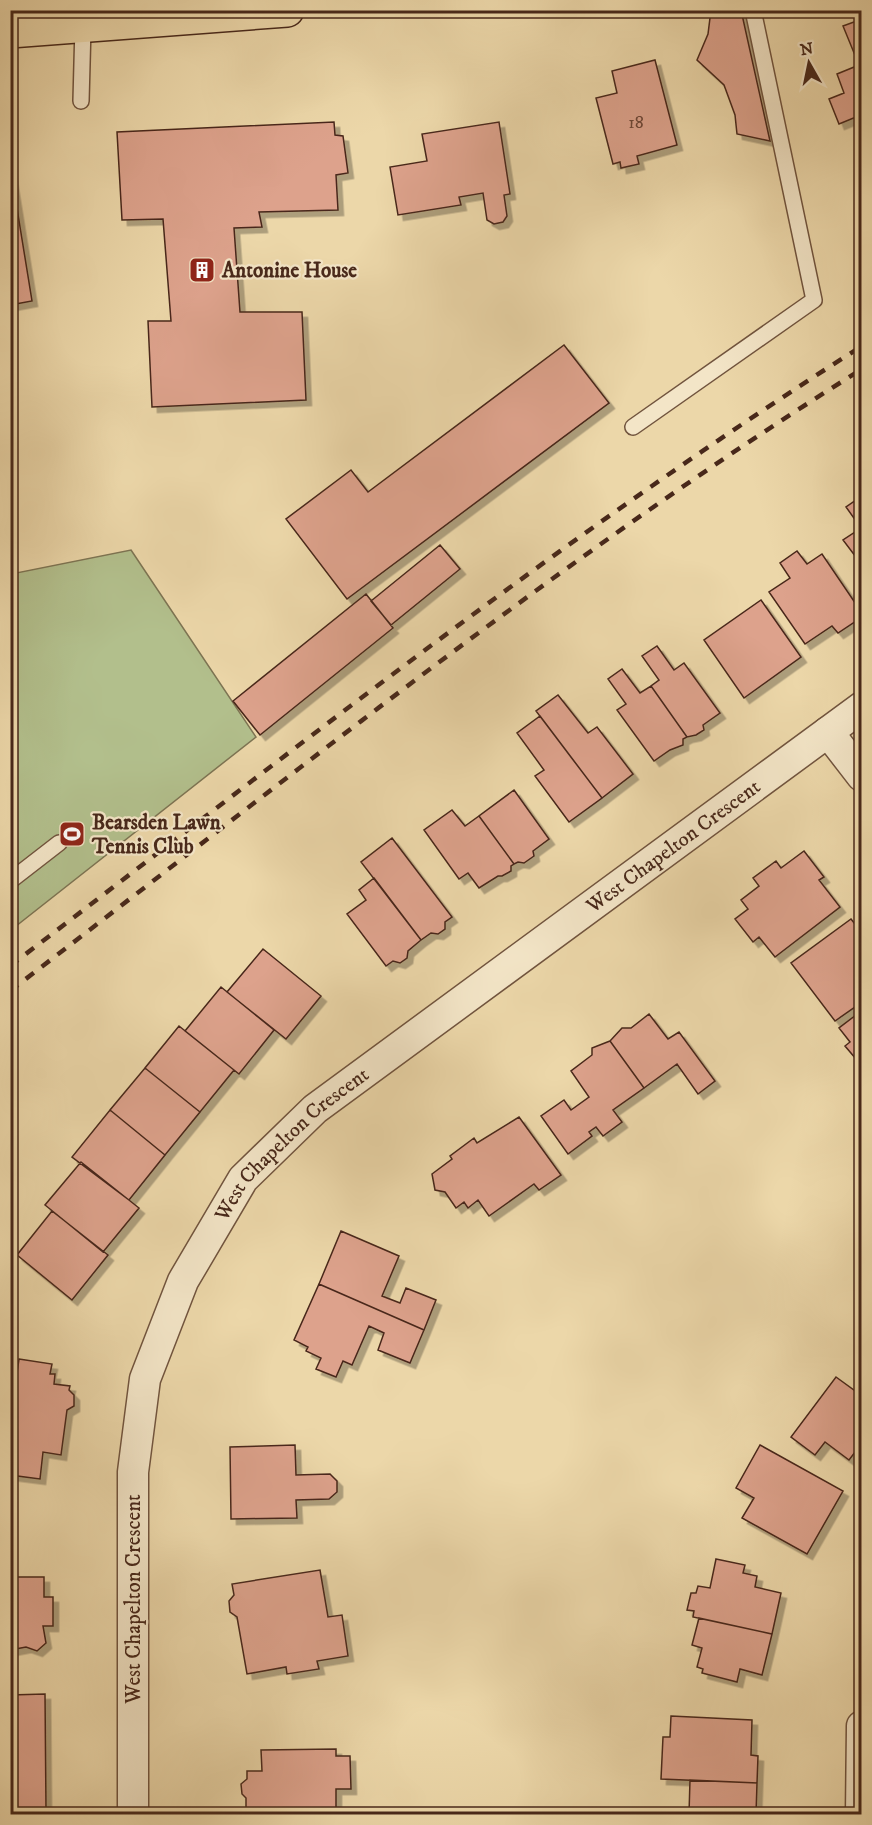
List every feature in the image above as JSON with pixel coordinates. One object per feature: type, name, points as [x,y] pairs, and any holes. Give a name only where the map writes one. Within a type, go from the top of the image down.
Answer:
[{"type":"main road","points":[[10,31],[287,10]]},
{"type":"street","name":"West Chapelton Crescent","points":[[133,1815],[133,1472],[145,1379],[183,1281],[243,1179],[315,1110],[861,706]]},
{"type":"street","points":[[828,732],[861,776]]},
{"type":"street","points":[[861,1726],[861,1815]]},
{"type":"lane","points":[[633,427],[814,300],[753,10]]},
{"type":"lane","points":[[81,101],[83,26]]},
{"type":"lane","points":[[10,881],[59,843]]},
{"type":"green space","name":"Bearsden Lawn Tennis Club","points":[[131,550],[256,737],[11,930],[11,574]]},
{"type":"building","points":[[711,10],[741,10],[770,141],[737,134],[735,115],[724,85],[697,60],[708,34]]},
{"type":"building","points":[[862,19],[861,128],[856,117],[839,124],[829,99],[844,93],[837,74],[859,65],[843,26]]},
{"type":"building","points":[[655,60],[677,145],[637,156],[639,164],[621,168],[620,162],[613,164],[596,98],[617,93],[612,71]]},
{"type":"building","name":"Antonine House","points":[[334,122],[335,135],[343,136],[348,173],[336,175],[338,210],[259,212],[262,227],[234,228],[240,312],[302,312],[306,400],[152,407],[148,321],[171,321],[163,219],[122,220],[117,132]]},
{"type":"building","points":[[499,122],[510,194],[504,195],[507,216],[503,222],[494,224],[487,220],[483,193],[459,197],[461,205],[398,215],[390,167],[427,161],[422,134]]},
{"type":"building","points":[[10,165],[32,301],[10,305]]},
{"type":"building","points":[[564,345],[609,403],[347,599],[286,519],[351,470],[368,492]]},
{"type":"building","points":[[862,496],[862,565],[843,540],[861,528],[846,507]]},
{"type":"building","points":[[440,545],[460,569],[391,625],[371,601]]},
{"type":"building","points":[[797,551],[807,564],[822,554],[862,613],[862,617],[838,633],[832,626],[805,644],[769,592],[790,578],[780,563]]},
{"type":"building","points":[[366,594],[393,628],[260,735],[233,701]]},
{"type":"building","points":[[761,600],[801,657],[744,698],[704,640]]},
{"type":"building","points":[[657,646],[674,670],[684,663],[720,713],[703,725],[704,730],[696,735],[687,737],[651,686],[659,680],[642,656]]},
{"type":"building","points":[[622,669],[640,693],[651,686],[687,737],[683,739],[683,745],[670,750],[654,761],[617,710],[626,704],[608,679]]},
{"type":"building","points":[[558,695],[588,733],[597,727],[633,774],[602,798],[536,711]]},
{"type":"building","points":[[540,716],[602,798],[569,822],[535,776],[544,770],[517,733]]},
{"type":"building","points":[[514,790],[549,839],[533,851],[534,856],[524,863],[514,864],[479,816]]},
{"type":"building","points":[[452,810],[465,826],[479,816],[514,864],[511,866],[511,871],[479,888],[468,873],[459,879],[424,830]]},
{"type":"building","points":[[392,838],[452,917],[445,922],[445,929],[438,934],[431,933],[421,940],[361,862]]},
{"type":"building","points":[[804,851],[824,877],[819,880],[840,907],[775,957],[759,937],[753,942],[735,919],[748,909],[741,900],[759,886],[753,878],[776,861],[781,868]]},
{"type":"building","points":[[374,878],[421,940],[408,951],[407,958],[400,963],[393,961],[386,966],[347,914],[366,900],[359,890]]},
{"type":"building","points":[[851,919],[862,933],[862,1002],[835,1021],[791,963]]},
{"type":"building","points":[[263,949],[321,996],[286,1039],[227,992]]},
{"type":"building","points":[[221,987],[274,1030],[239,1074],[185,1031]]},
{"type":"building","points":[[860,1012],[862,1014],[862,1066],[845,1046],[850,1042],[839,1028]]},
{"type":"building","points":[[649,1014],[668,1039],[679,1032],[715,1081],[698,1094],[677,1064],[644,1088],[610,1041],[622,1028],[631,1028]]},
{"type":"building","points":[[179,1026],[234,1070],[200,1112],[145,1068]]},
{"type":"building","points":[[610,1041],[644,1088],[613,1110],[622,1122],[603,1136],[596,1127],[589,1132],[592,1136],[568,1154],[541,1116],[564,1100],[571,1110],[589,1097],[571,1071],[592,1055],[592,1048]]},
{"type":"building","points":[[145,1068],[200,1112],[165,1155],[110,1110]]},
{"type":"building","points":[[110,1110],[165,1155],[129,1200],[72,1157]]},
{"type":"building","points":[[519,1117],[561,1175],[539,1190],[534,1184],[489,1216],[478,1200],[468,1208],[464,1202],[456,1208],[445,1192],[435,1190],[432,1174],[452,1159],[450,1156],[474,1138],[477,1143]]},
{"type":"building","points":[[81,1162],[139,1208],[103,1252],[45,1205]]},
{"type":"building","points":[[52,1211],[108,1255],[72,1300],[17,1255]]},
{"type":"building","points":[[341,1231],[399,1256],[382,1296],[400,1303],[406,1288],[436,1300],[424,1330],[319,1284]]},
{"type":"building","points":[[319,1284],[424,1330],[410,1363],[378,1350],[384,1333],[369,1326],[352,1365],[343,1361],[336,1377],[316,1369],[321,1358],[306,1351],[308,1347],[294,1340]]},
{"type":"building","points":[[19,1359],[52,1364],[50,1374],[55,1374],[54,1384],[70,1386],[69,1390],[74,1395],[74,1406],[67,1410],[61,1455],[43,1452],[40,1479],[10,1475],[10,1379],[16,1380]]},
{"type":"building","points":[[836,1377],[862,1396],[862,1443],[849,1460],[825,1442],[815,1455],[791,1437]]},
{"type":"building","points":[[295,1445],[296,1475],[330,1474],[337,1481],[337,1492],[329,1499],[296,1500],[297,1518],[231,1519],[230,1447]]},
{"type":"building","points":[[760,1445],[843,1491],[807,1554],[742,1518],[754,1498],[736,1488]]},
{"type":"building","points":[[716,1559],[745,1565],[743,1573],[757,1576],[755,1587],[781,1593],[772,1634],[693,1617],[694,1611],[687,1610],[691,1593],[696,1593],[698,1586],[710,1588]]},
{"type":"building","points":[[320,1570],[328,1617],[342,1615],[348,1656],[317,1661],[319,1669],[287,1674],[286,1667],[247,1674],[237,1617],[230,1612],[229,1601],[234,1595],[232,1584]]},
{"type":"building","points":[[10,1577],[44,1577],[44,1597],[53,1597],[53,1626],[43,1626],[46,1643],[37,1651],[26,1647],[10,1650]]},
{"type":"building","points":[[699,1618],[772,1634],[762,1675],[740,1669],[737,1682],[702,1673],[703,1669],[697,1667],[702,1648],[692,1645]]},
{"type":"building","points":[[45,1694],[46,1809],[12,1809],[10,1695]]},
{"type":"building","points":[[671,1716],[752,1720],[751,1755],[758,1756],[757,1783],[661,1779],[663,1737],[670,1737]]},
{"type":"building","points":[[336,1749],[336,1756],[350,1756],[351,1789],[336,1789],[336,1814],[246,1814],[246,1798],[242,1794],[241,1784],[247,1779],[247,1771],[262,1771],[261,1750]]},
{"type":"building","points":[[690,1780],[757,1783],[756,1814],[689,1814]]},
{"type":"railway","points":[[10,966],[324,726],[536,569],[643,492],[862,346]]},
{"type":"railway","points":[[10,991],[535,591],[751,440],[862,369]]},
{"type":"place","name":"Antonine House","points":[[202,270]]},
{"type":"place","name":"Bearsden Lawn Tennis Club","points":[[72,834]]}]
